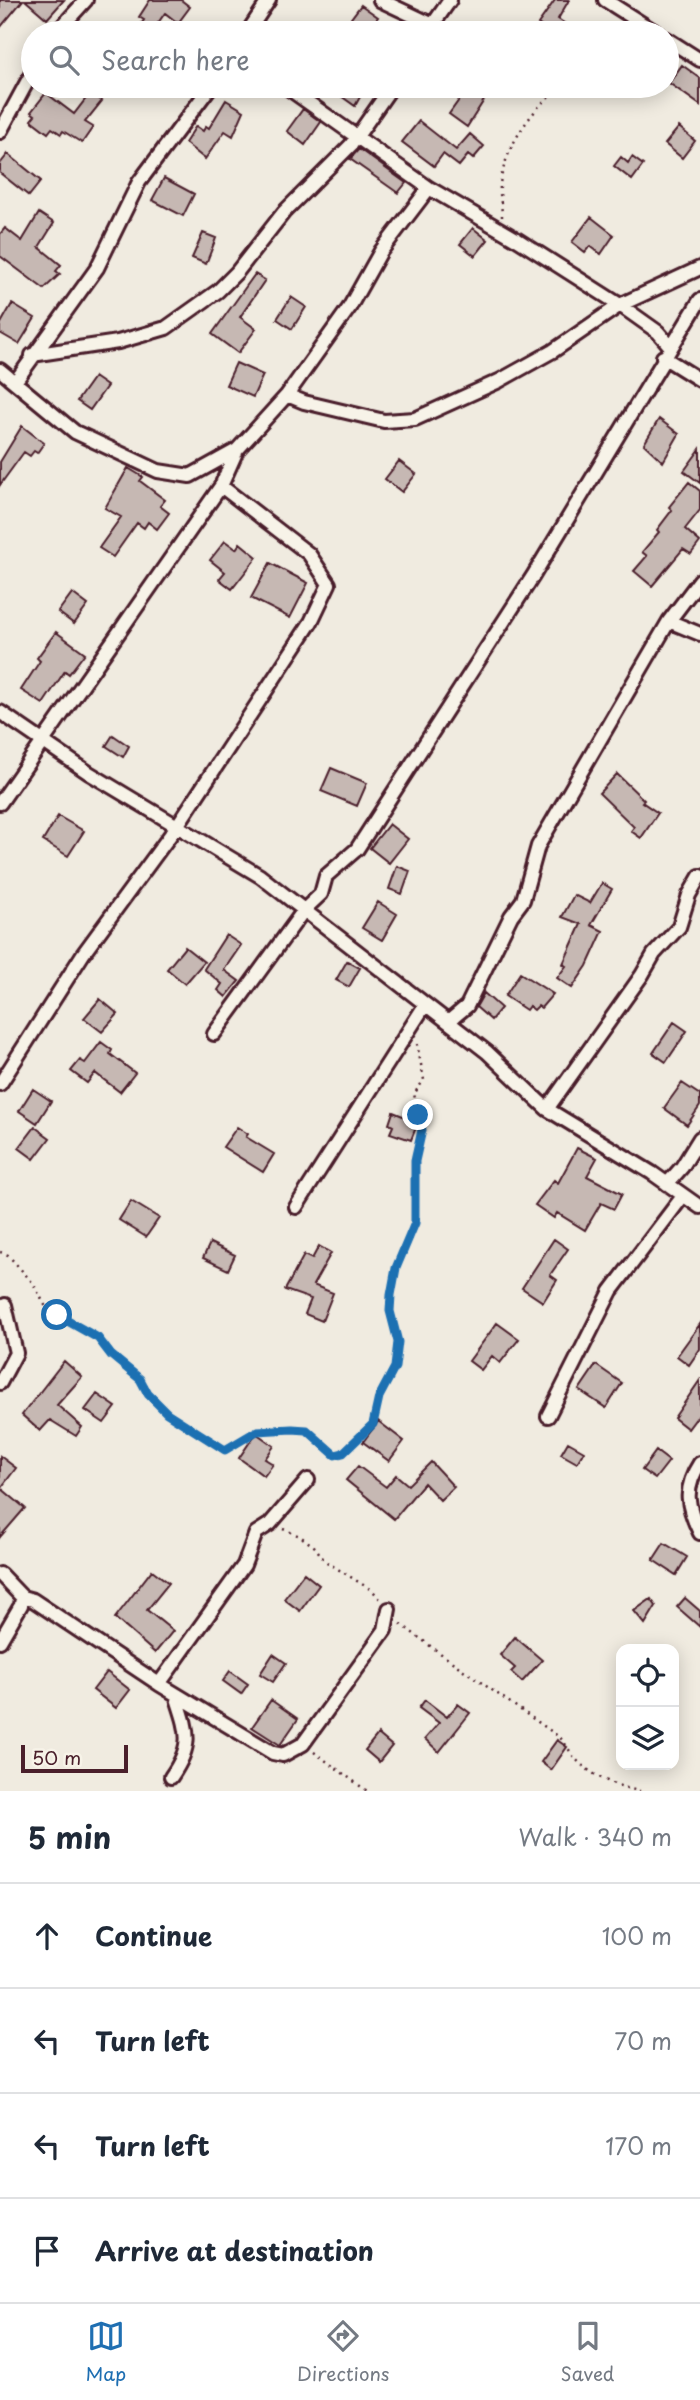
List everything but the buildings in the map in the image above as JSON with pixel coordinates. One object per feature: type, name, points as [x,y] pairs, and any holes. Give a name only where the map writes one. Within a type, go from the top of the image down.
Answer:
[{"type":"street","points":[[67,21],[86,0]]},
{"type":"street","points":[[255,21],[269,0]]},
{"type":"street","points":[[380,0],[416,21]]},
{"type":"street","points":[[436,21],[450,0]]},
{"type":"street","points":[[605,0],[638,21]]},
{"type":"street","points":[[679,47],[700,61]]},
{"type":"street","points":[[0,132],[21,93]]},
{"type":"street","points":[[15,382],[97,268],[139,182],[202,98]]},
{"type":"street","points":[[302,98],[429,188],[620,305],[657,332],[667,352],[700,380]]},
{"type":"street","points":[[32,355],[118,342],[166,328],[218,291],[237,272],[284,212],[357,136],[383,98]]},
{"type":"street","points":[[0,803],[221,486],[237,450],[286,395],[349,308],[382,251],[429,188]]},
{"type":"street","points":[[286,395],[304,402],[384,421],[415,419],[553,351],[620,305],[700,268]]},
{"type":"street","points":[[214,1034],[303,910],[321,894],[326,876],[357,849],[533,576],[700,300]]},
{"type":"street","points":[[0,370],[75,432],[158,471],[190,476],[237,450]]},
{"type":"street","points":[[0,1084],[83,954],[177,826],[311,622],[329,584],[309,554],[221,486]]},
{"type":"street","points":[[448,1022],[467,1006],[511,916],[523,900],[538,846],[671,622],[700,580]]},
{"type":"street","points":[[671,622],[700,634]]},
{"type":"street","points":[[0,712],[89,773],[260,876],[487,1052],[547,1109],[700,1207]]},
{"type":"street","points":[[547,1109],[654,954],[679,927],[689,895],[700,876]]},
{"type":"street","points":[[296,1207],[425,1005]]},
{"type":"street","points":[[667,1184],[700,1139]]},
{"type":"street","points":[[548,1416],[611,1292],[683,1196]]},
{"type":"street","points":[[0,1383],[16,1353],[5,1305]]},
{"type":"street","points":[[700,1463],[687,1489],[687,1501],[700,1532]]},
{"type":"street","points":[[159,1685],[244,1565],[256,1533],[270,1524],[308,1480]]},
{"type":"street","points":[[0,1574],[22,1597],[33,1600],[159,1685],[273,1753],[283,1755],[303,1744],[385,1630],[389,1609]]},
{"type":"street","points":[[0,1641],[21,1605],[22,1597]]},
{"type":"street","points":[[171,1777],[185,1757],[189,1739],[176,1695]]},
{"type":"path","points":[[502,231],[500,180],[515,139],[546,98]]},
{"type":"path","points":[[0,1252],[8,1255],[33,1283],[46,1307],[98,1338],[111,1355],[140,1379],[148,1394],[167,1413],[211,1443],[225,1450],[257,1431],[307,1430],[335,1455],[343,1453],[373,1424],[379,1397],[395,1367],[398,1342],[390,1311],[391,1295],[396,1268],[415,1223],[415,1161],[422,1130],[414,1094],[424,1080],[412,1027]]},
{"type":"path","points":[[270,1524],[300,1536],[316,1547],[325,1561],[373,1591],[401,1623],[452,1663],[561,1738],[576,1759],[591,1771],[611,1783],[640,1791]]},
{"type":"path","points":[[303,1744],[367,1791]]},
{"type":"route","points":[[57,1315],[98,1338],[111,1355],[140,1379],[148,1394],[167,1413],[225,1450],[257,1431],[292,1429],[307,1430],[335,1455],[343,1453],[373,1424],[379,1397],[395,1367],[398,1342],[390,1311],[391,1295],[396,1268],[415,1223],[415,1161],[422,1130],[418,1115]]}]
